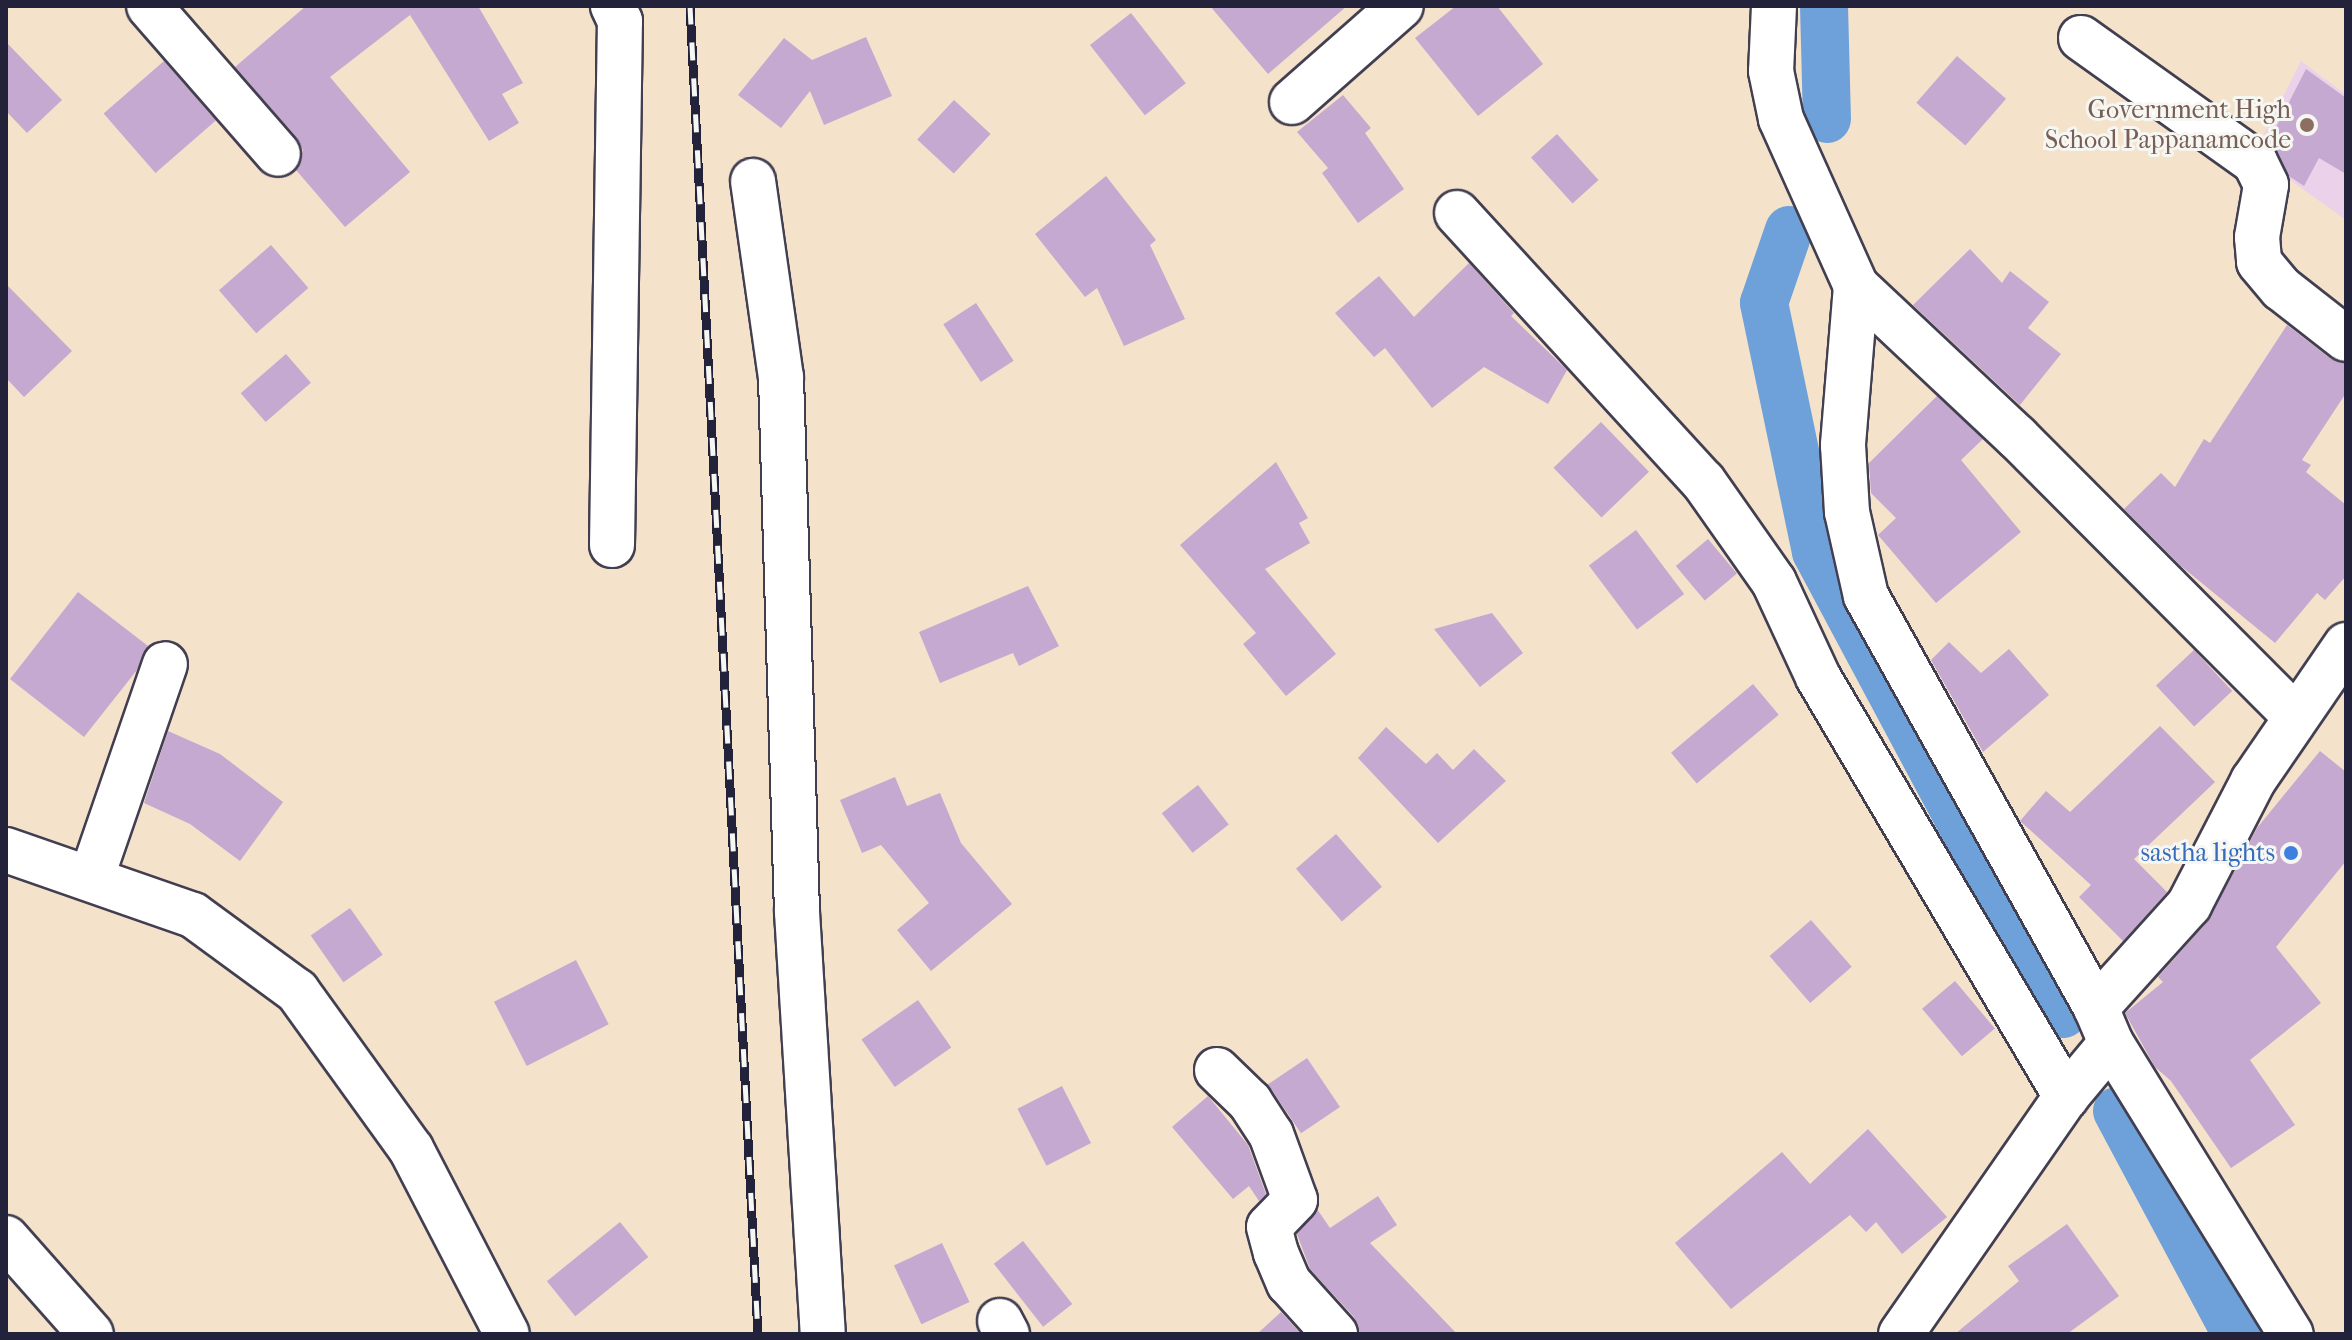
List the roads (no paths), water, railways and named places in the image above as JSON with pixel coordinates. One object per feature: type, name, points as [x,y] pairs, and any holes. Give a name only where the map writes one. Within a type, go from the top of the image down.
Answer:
[{"type":"street","points":[[149,6],[278,154]]},
{"type":"street","points":[[612,545],[620,21],[613,6]]},
{"type":"street","points":[[1292,102],[1401,6]]},
{"type":"street","points":[[1774,6],[1771,71],[1781,119],[1856,286],[2017,437],[2295,716]]},
{"type":"street","points":[[2081,38],[2255,162],[2266,185],[2257,237],[2259,262],[2282,289],[2346,339]]},
{"type":"street","points":[[753,181],[781,377],[797,912],[823,1334]]},
{"type":"street","points":[[1457,213],[1703,481],[1774,582],[1818,677],[2066,1097]]},
{"type":"street","points":[[1856,286],[1843,445],[1847,512],[1866,596],[2104,1025],[2291,1334]]},
{"type":"street","points":[[1901,1334],[2066,1097],[2104,1025],[2189,905],[2253,781],[2346,645]]},
{"type":"street","points":[[91,879],[165,664]]},
{"type":"street","points":[[6,850],[193,915],[297,991],[411,1149],[507,1334]]},
{"type":"street","points":[[1217,1070],[1250,1102],[1271,1134],[1295,1200],[1269,1227],[1276,1253],[1289,1283],[1335,1334]]},
{"type":"street","points":[[6,1238],[91,1334]]},
{"type":"waterway","points":[[1824,6],[1827,119]]},
{"type":"waterway","points":[[1789,230],[1764,303],[1816,552],[2063,1014]]},
{"type":"waterway","points":[[2117,1111],[2236,1334]]},
{"type":"railway","points":[[690,6],[758,1334]]},
{"type":"place","name":"Government High School Pappanamcode","points":[[2307,125]]},
{"type":"place","name":"sastha lights","points":[[2291,853]]}]
